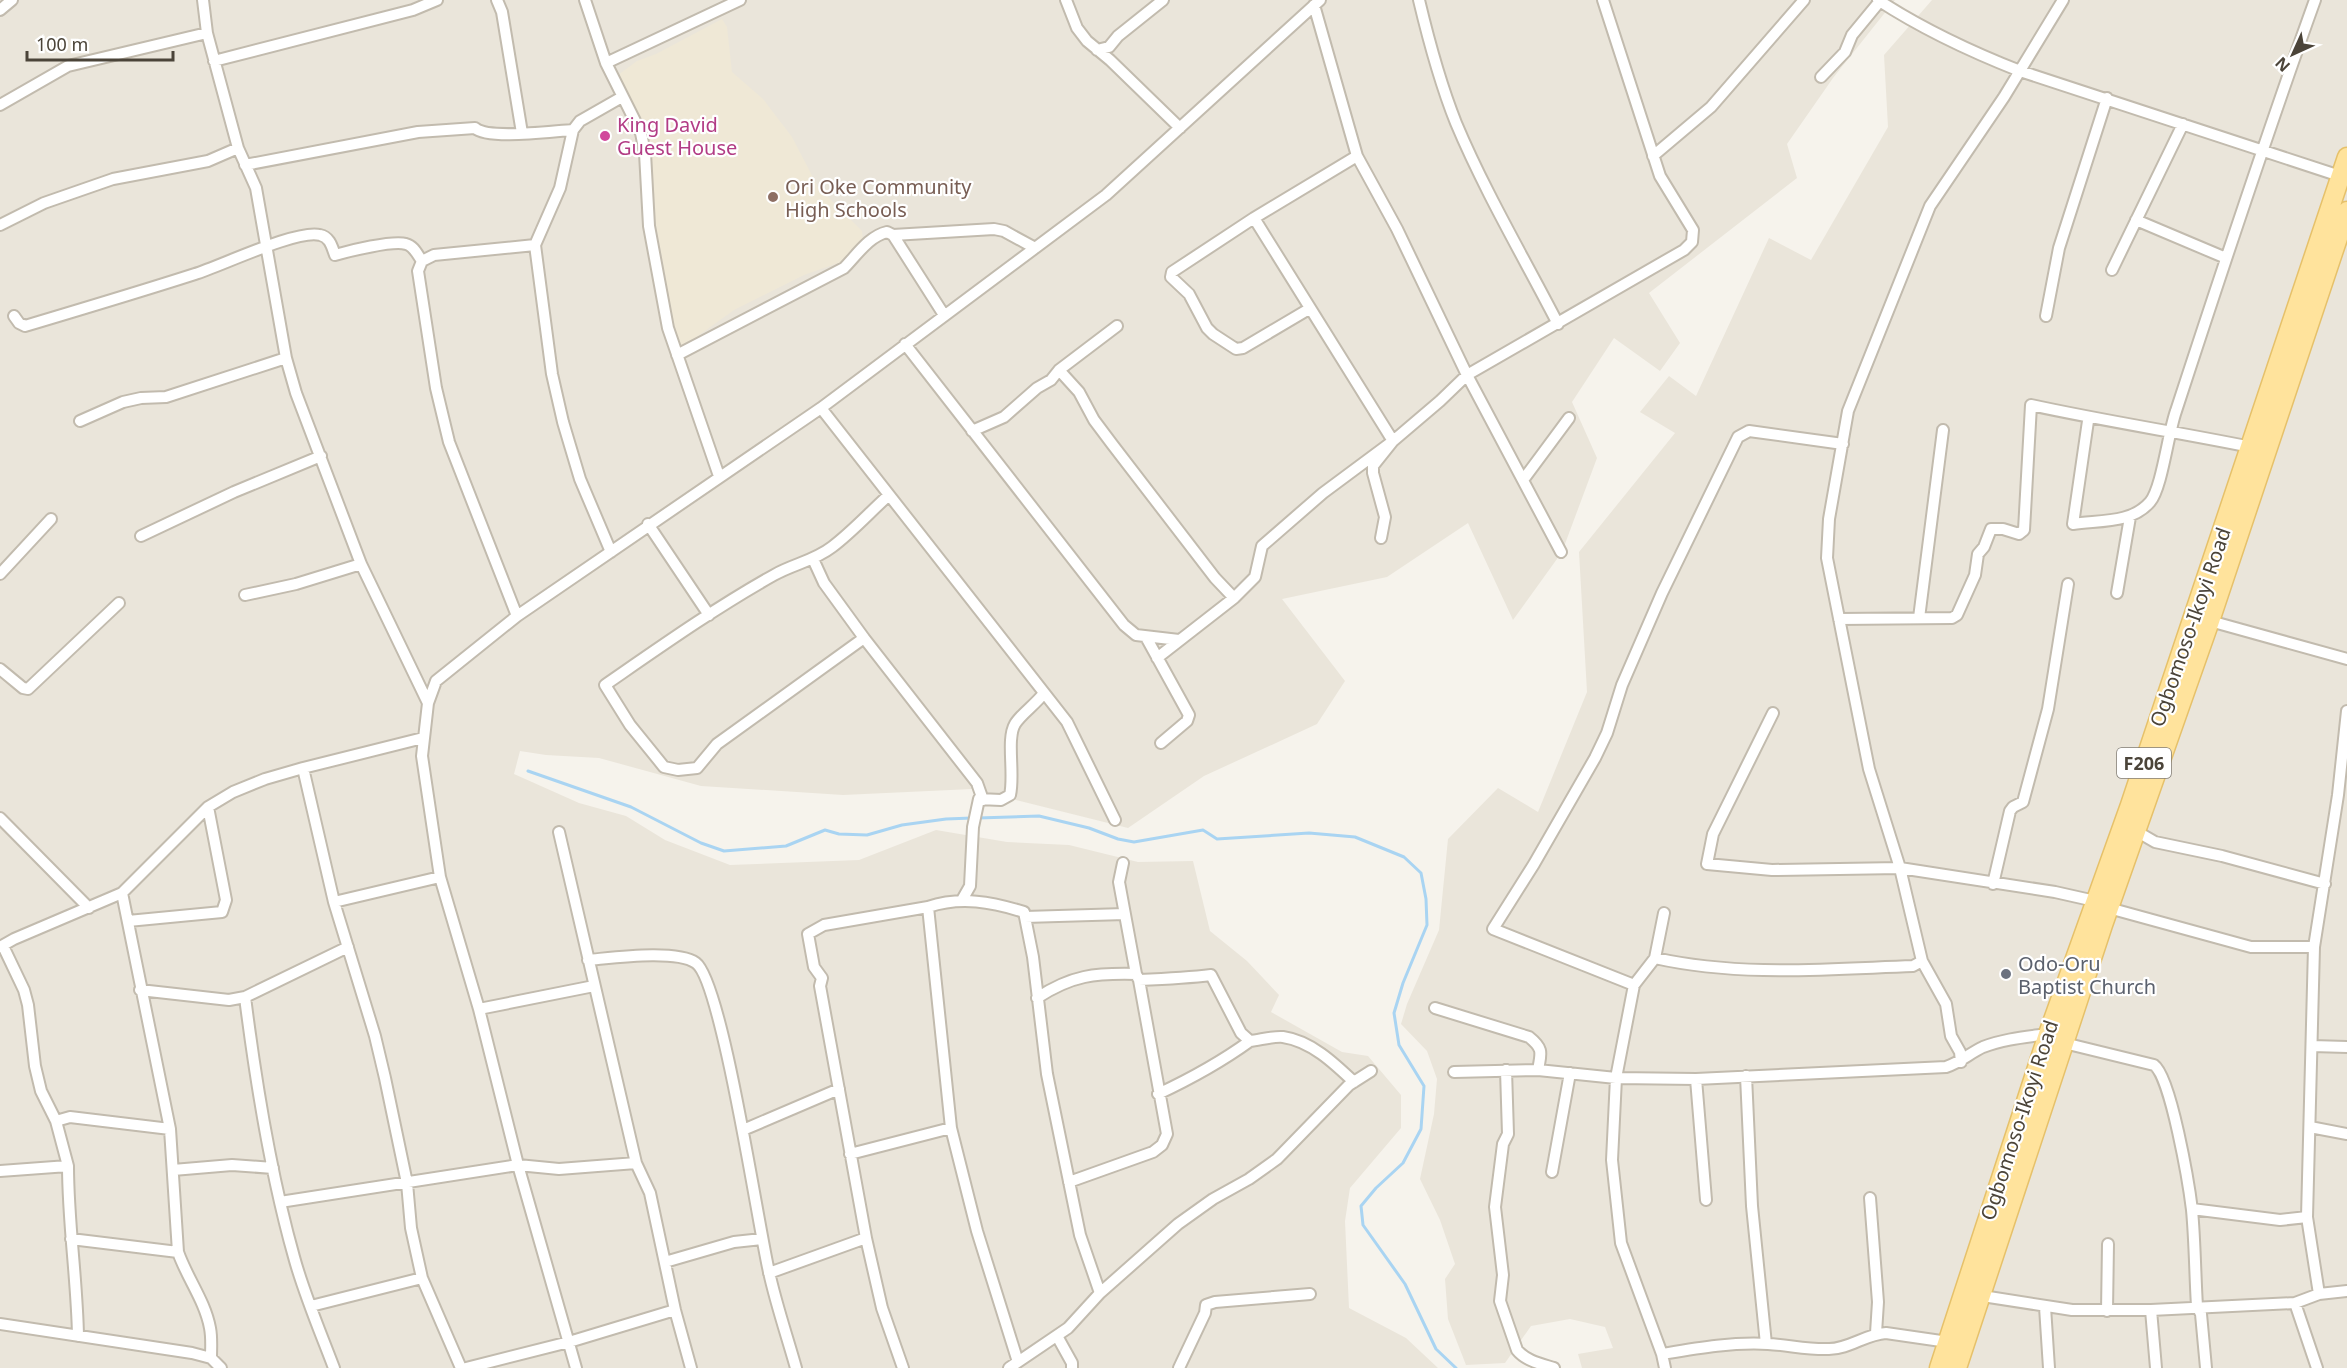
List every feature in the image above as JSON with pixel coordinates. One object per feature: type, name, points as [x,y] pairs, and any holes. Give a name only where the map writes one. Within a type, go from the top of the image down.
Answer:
[{"type":"main road","name":"Ogbomoso-Ikoyi Road","points":[[1939,1368],[1947,1342],[1971,1294],[2064,1042],[2130,805],[2347,158]]},
{"type":"main road","name":"Ogbomoso-Ikoyi Road","points":[[1957,1368],[1971,1294],[2048,1034],[2103,902],[2136,831],[2210,621],[2347,211]]},
{"type":"street","points":[[0,10],[12,0]]},
{"type":"street","points":[[203,0],[207,33],[238,148],[256,188],[286,358],[296,393],[361,564],[428,703]]},
{"type":"street","points":[[214,61],[413,10],[437,0]]},
{"type":"street","points":[[497,0],[502,12],[522,133]]},
{"type":"street","points":[[585,0],[606,63],[641,133],[645,153],[649,226],[668,328],[719,476]]},
{"type":"street","points":[[1066,0],[1077,28],[1097,50],[1180,128]]},
{"type":"street","points":[[1097,50],[1109,47],[1118,36],[1163,0]]},
{"type":"street","points":[[1419,0],[1435,66],[1456,122],[1473,161],[1558,324]]},
{"type":"street","points":[[1157,658],[1234,598],[1255,577],[1262,546],[1323,493],[1393,441],[1467,375],[1684,250],[1692,242],[1693,230],[1660,176],[1603,0]]},
{"type":"street","points":[[1653,156],[1711,107],[1804,0]]},
{"type":"street","points":[[1961,1062],[1960,1052],[1951,1036],[1946,1004],[1922,961],[1900,868],[1869,769],[1827,558],[1829,519],[1848,411],[1930,206],[2004,98],[2063,0]]},
{"type":"street","points":[[2090,418],[2073,524],[2130,517],[2150,502],[2159,485],[2169,431],[2261,151],[2315,0]]},
{"type":"street","points":[[606,63],[736,1]]},
{"type":"street","points":[[1821,77],[1845,52],[1852,35],[1879,1],[1921,27],[2020,71],[2340,177]]},
{"type":"street","points":[[576,1368],[518,1166],[479,1009],[440,877],[422,756],[428,703],[436,681],[517,616],[820,408],[1106,195],[1317,3],[1357,156],[1397,229],[1467,375],[1562,552]]},
{"type":"street","points":[[0,105],[68,66],[207,33]]},
{"type":"street","points":[[1109,47],[1110,60]]},
{"type":"street","points":[[611,552],[580,479],[563,422],[552,374],[535,245],[560,188],[573,130],[580,121],[622,97]]},
{"type":"street","points":[[2046,316],[2059,248],[2107,98]]},
{"type":"street","points":[[2112,270],[2182,124]]},
{"type":"street","points":[[245,165],[418,132],[475,128],[479,132],[507,135],[573,130]]},
{"type":"street","points":[[0,225],[44,203],[114,179],[208,161],[238,148]]},
{"type":"street","points":[[1309,309],[1236,350],[1207,328],[1189,294],[1171,277],[1172,272],[1254,218],[1357,156]]},
{"type":"street","points":[[1254,218],[1393,441]]},
{"type":"street","points":[[2136,220],[2226,258]]},
{"type":"street","points":[[892,235],[994,229],[1004,231],[1035,248]]},
{"type":"street","points":[[678,355],[843,268],[881,233],[887,232],[892,235],[944,315]]},
{"type":"street","points":[[14,316],[19,323],[25,326],[198,273],[267,246],[311,234],[322,235],[329,240],[335,255],[352,250],[404,243],[412,247],[422,261]]},
{"type":"street","points":[[517,616],[449,442],[436,388],[418,271],[422,261],[434,255],[535,245]]},
{"type":"street","points":[[972,432],[1004,417],[1059,370],[1117,326]]},
{"type":"street","points":[[905,344],[1124,625],[1136,635],[1179,640]]},
{"type":"street","points":[[80,421],[123,402],[141,398],[166,397],[286,358]]},
{"type":"street","points":[[1059,370],[1079,392],[1094,420],[1112,444],[1215,578],[1234,598]]},
{"type":"street","points":[[1839,619],[1952,618],[1957,615],[1975,574],[1978,554],[1984,547],[1991,529],[2004,529],[2019,534],[2024,530],[2031,405],[2251,447]]},
{"type":"street","points":[[820,408],[1067,722],[1115,820]]},
{"type":"street","points":[[1523,480],[1569,418]]},
{"type":"street","points":[[1919,618],[1943,430]]},
{"type":"street","points":[[1634,985],[1493,929],[1534,864],[1595,758],[1607,733],[1622,685],[1662,593],[1738,437],[1749,431],[1843,444]]},
{"type":"street","points":[[1381,538],[1385,517],[1373,466],[1393,441]]},
{"type":"street","points":[[141,536],[234,492],[321,456]]},
{"type":"street","points":[[864,639],[717,744],[697,768],[671,770],[664,767],[630,725],[605,685],[775,574],[813,559],[832,547],[889,495]]},
{"type":"street","points":[[2117,593],[2130,517]]},
{"type":"street","points":[[0,574],[51,519]]},
{"type":"street","points":[[648,524],[709,615]]},
{"type":"street","points":[[813,559],[824,583],[864,639],[977,783],[983,800]]},
{"type":"street","points":[[245,595],[296,584],[361,564]]},
{"type":"street","points":[[1993,884],[2010,811],[2023,802],[2048,709],[2068,584]]},
{"type":"street","points":[[0,669],[23,688],[28,689],[119,603]]},
{"type":"street","points":[[2210,621],[2347,659]]},
{"type":"street","points":[[1146,637],[1189,715],[1187,721],[1161,743]]},
{"type":"street","points":[[962,900],[970,886],[973,827],[979,800],[1001,800],[1010,795],[1013,782],[1011,738],[1014,726],[1044,693]]},
{"type":"street","points":[[2319,1294],[2307,1216],[2314,947],[2338,795],[2347,711]]},
{"type":"street","points":[[1773,713],[1713,834],[1707,864],[1772,870],[1900,868],[2055,892],[2103,902],[2116,910],[2251,947],[2314,947]]},
{"type":"street","points":[[78,1336],[68,1166],[56,1121],[41,1091],[24,990],[2,947],[47,924],[122,893],[207,807],[232,792],[303,768],[423,738]]},
{"type":"street","points":[[303,768],[334,902],[375,1036],[407,1183],[411,1228],[422,1278],[461,1368]]},
{"type":"street","points":[[128,921],[222,912],[226,900],[207,807]]},
{"type":"street","points":[[0,818],[90,908]]},
{"type":"street","points":[[2136,831],[2155,842],[2222,856],[2325,884]]},
{"type":"street","points":[[560,832],[636,1163],[650,1193],[675,1310],[691,1368]]},
{"type":"street","points":[[1069,1182],[1154,1152],[1162,1145],[1167,1134],[1119,882],[1123,862]]},
{"type":"street","points":[[334,902],[440,877]]},
{"type":"street","points":[[122,893],[170,1130],[178,1252],[195,1287],[210,1328],[211,1358]]},
{"type":"street","points":[[903,1368],[882,1308],[866,1238],[820,986],[822,978],[814,967],[808,934],[824,925],[962,900],[1001,904],[1024,912],[1033,957],[1047,1074],[1080,1235],[1100,1293]]},
{"type":"street","points":[[928,907],[951,1128],[1013,1365],[1057,1336],[1080,1317],[1100,1293],[1178,1224],[1277,1159],[1354,1082],[1371,1071]]},
{"type":"street","points":[[1664,913],[1655,958],[1634,985],[1616,1078],[1612,1160],[1621,1243],[1662,1354],[1665,1368]]},
{"type":"street","points":[[1025,917],[1125,914]]},
{"type":"street","points":[[140,990],[229,1000],[245,997],[348,947]]},
{"type":"street","points":[[588,960],[650,955],[683,958],[701,967],[713,999],[743,1130],[769,1273],[796,1368]]},
{"type":"street","points":[[1655,958],[1689,965],[1785,971],[1913,966],[1922,961]]},
{"type":"street","points":[[1037,998],[1059,983],[1075,978],[1109,974],[1178,979],[1185,976],[1211,975],[1241,1033],[1250,1041]]},
{"type":"street","points":[[479,1009],[594,986]]},
{"type":"street","points":[[245,997],[254,1070],[280,1202],[294,1258],[334,1368]]},
{"type":"street","points":[[1435,1008],[1529,1037],[1538,1044],[1541,1051],[1538,1070]]},
{"type":"street","points":[[1454,1072],[1538,1070],[1616,1078],[1696,1079],[1946,1067],[1961,1062],[1981,1048],[1990,1045],[2048,1034]]},
{"type":"street","points":[[1158,1094],[1190,1080],[1212,1065],[1226,1059],[1250,1041],[1281,1037],[1304,1043],[1334,1063],[1354,1082]]},
{"type":"street","points":[[2064,1042],[2154,1065],[2163,1075],[2175,1119],[2192,1209],[2197,1306],[2201,1314],[2206,1368]]},
{"type":"street","points":[[2312,1046],[2347,1047]]},
{"type":"street","points":[[1506,1070],[1508,1134],[1503,1144],[1495,1207],[1503,1275],[1500,1300],[1517,1350],[1522,1356],[1532,1361],[1554,1368]]},
{"type":"street","points":[[1552,1172],[1570,1073]]},
{"type":"street","points":[[1746,1076],[1752,1206],[1766,1344]]},
{"type":"street","points":[[1696,1079],[1706,1200]]},
{"type":"street","points":[[743,1130],[839,1089]]},
{"type":"street","points":[[56,1121],[70,1117],[170,1130]]},
{"type":"street","points":[[2310,1127],[2347,1134]]},
{"type":"street","points":[[850,1154],[951,1128]]},
{"type":"street","points":[[280,1202],[518,1166],[559,1169],[636,1163]]},
{"type":"street","points":[[173,1170],[232,1165],[273,1168]]},
{"type":"street","points":[[0,1171],[68,1166]]},
{"type":"street","points":[[1870,1198],[1878,1302],[1876,1334]]},
{"type":"street","points":[[2192,1209],[2280,1220],[2307,1216]]},
{"type":"street","points":[[769,1273],[866,1238]]},
{"type":"street","points":[[71,1239],[178,1252]]},
{"type":"street","points":[[665,1262],[734,1242],[762,1239]]},
{"type":"street","points":[[2107,1311],[2108,1244]]},
{"type":"street","points":[[311,1306],[422,1278]]},
{"type":"street","points":[[1971,1294],[2045,1307],[2107,1311],[2295,1303],[2319,1294],[2347,1291]]},
{"type":"street","points":[[1179,1368],[1205,1313],[1206,1305],[1215,1302],[1310,1294]]},
{"type":"street","points":[[2295,1303],[2317,1368]]},
{"type":"street","points":[[2045,1307],[2049,1368]]},
{"type":"street","points":[[466,1368],[569,1342],[675,1310]]},
{"type":"street","points":[[2151,1310],[2156,1368]]},
{"type":"street","points":[[0,1324],[192,1353],[211,1358],[221,1368]]},
{"type":"street","points":[[1662,1354],[1714,1345],[1766,1344],[1831,1349],[1844,1347],[1876,1334],[1886,1333],[1947,1342]]},
{"type":"street","points":[[1057,1336],[1072,1363],[1072,1368]]},
{"type":"shaded area","points":[[0,0],[1895,0],[1833,78],[1787,144],[1797,178],[1649,293],[1680,343],[1660,371],[1614,338],[1572,402],[1597,458],[1562,552],[1513,620],[1468,523],[1387,577],[1282,599],[1345,681],[1317,724],[1204,776],[1128,828],[972,789],[843,795],[701,786],[599,758],[520,751],[514,774],[579,803],[626,816],[665,840],[730,865],[859,860],[936,830],[1007,842],[1069,845],[1138,862],[1193,861],[1210,931],[1247,961],[1279,995],[1271,1012],[1342,1052],[1368,1056],[1401,1095],[1401,1128],[1350,1188],[1345,1221],[1349,1308],[1406,1338],[1438,1368],[0,1368]]},
{"type":"shaded area","points":[[1932,0],[2347,0],[2347,1368],[1582,1368],[1578,1354],[1613,1348],[1605,1327],[1570,1319],[1531,1326],[1505,1363],[1466,1365],[1448,1319],[1445,1279],[1455,1264],[1440,1220],[1420,1179],[1434,1114],[1437,1079],[1427,1051],[1401,1024],[1407,1004],[1439,930],[1448,839],[1498,788],[1538,812],[1587,692],[1579,552],[1675,433],[1640,412],[1669,376],[1696,396],[1769,238],[1811,260],[1888,127],[1884,55]]},
{"type":"shaded area","name":"Ori Oke Community High Schools","points":[[722,19],[727,27],[732,72],[763,99],[792,137],[818,187],[862,231],[863,241],[841,262],[804,275],[734,310],[695,338],[678,347],[653,208],[649,163],[618,75],[637,61],[656,54]]},
{"type":"waterway","points":[[528,771],[631,807],[701,843],[724,851],[786,846],[825,830],[839,834],[867,835],[902,825],[972,818]]},
{"type":"waterway","points":[[978,818],[1039,816],[1134,842],[1203,830],[1217,839],[1309,833],[1355,837],[1404,857],[1421,873],[1426,899],[1427,925],[1403,983],[1394,1013],[1399,1045],[1424,1086],[1421,1129],[1403,1163],[1376,1188],[1361,1206],[1363,1225],[1405,1284],[1436,1349],[1456,1368]]},
{"type":"place","name":"King David Guest House","points":[[605,136]]},
{"type":"place","name":"Ori Oke Community High Schools","points":[[773,197]]},
{"type":"place","name":"Odo-Oru Baptist Church","points":[[2006,974]]}]
